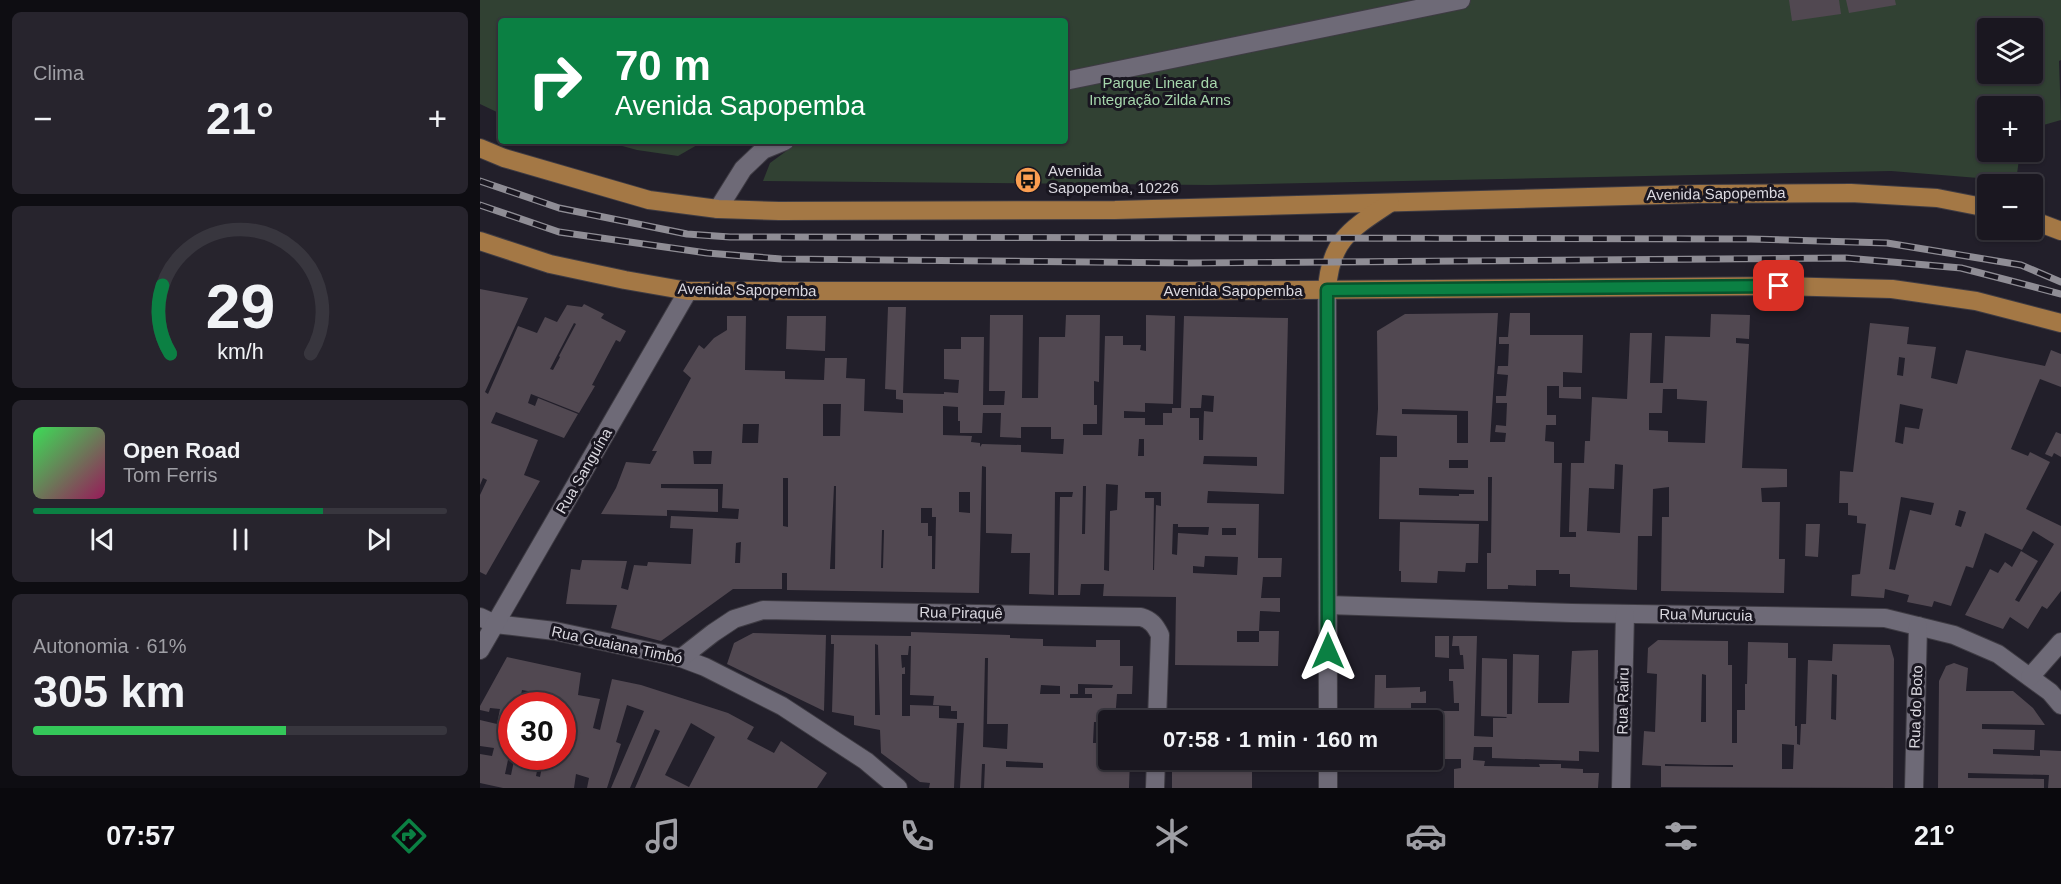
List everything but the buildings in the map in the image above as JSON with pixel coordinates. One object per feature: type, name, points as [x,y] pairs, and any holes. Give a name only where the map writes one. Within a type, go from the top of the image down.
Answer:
[{"type":"main road","name":"Avenida Sapopemba","points":[[480,148],[504,158],[649,200],[718,209],[1103,211],[1699,194],[1851,193],[1937,198],[1977,206]]},
{"type":"main road","points":[[1327,290],[1328,272],[1335,252],[1348,234],[1361,222],[1390,203]]},
{"type":"main road","points":[[2043,224],[2061,231]]},
{"type":"main road","name":"Avenida Sapopemba","points":[[480,242],[550,264],[688,291],[1327,290],[1779,286],[1892,289],[1976,301],[2061,323]]},
{"type":"street","points":[[1068,80],[1461,0]]},
{"type":"street","points":[[718,209],[743,169],[763,150],[778,144]]},
{"type":"street","points":[[1327,290],[1328,710]]},
{"type":"street","name":"Rua Sanguína","points":[[480,650],[488,620],[688,291]]},
{"type":"street","name":"Rua Murucuia","points":[[1328,606],[1886,618],[1954,635],[1998,654],[2049,692],[2061,705]]},
{"type":"street","name":"Rua Piraquê","points":[[681,657],[734,619],[763,610],[1141,616],[1150,620],[1160,634],[1157,710]]},
{"type":"street","name":"Rua Rairu","points":[[1622,788],[1625,614]]},
{"type":"street","name":"Rua Guaiana Timbó","points":[[488,620],[681,657],[731,679],[782,706],[858,755],[898,788]]},
{"type":"street","name":"Rua do Boto","points":[[1914,788],[1918,626]]},
{"type":"street","points":[[2030,677],[2061,642]]},
{"type":"street","points":[[1155,788],[1156,770]]},
{"type":"street","points":[[1328,770],[1328,788]]},
{"type":"green space","name":"Parque Linear da Integração Zilda Arns","points":[[480,0],[2061,0],[2061,60],[2059,61],[2061,120],[2043,125],[2043,96],[1977,96],[1977,162],[2019,162],[2017,174],[1977,174],[1977,178],[1891,171],[1209,185],[763,181],[770,163],[796,144],[1068,144],[1068,18],[498,18],[498,113],[480,104]]},
{"type":"green space","points":[[615,144],[699,144],[678,156]]},
{"type":"railway","points":[[480,181],[559,208],[687,234],[730,237],[1751,239],[1887,243],[2021,265],[2061,282]]},
{"type":"railway","points":[[480,205],[559,232],[707,253],[781,259],[1190,263],[1846,258],[1961,268],[2061,294]]},
{"type":"place","name":"Avenida Sapopemba, 10226","points":[[1028,180]]},
{"type":"route","points":[[1328,651],[1327,290],[1779,286]]}]
